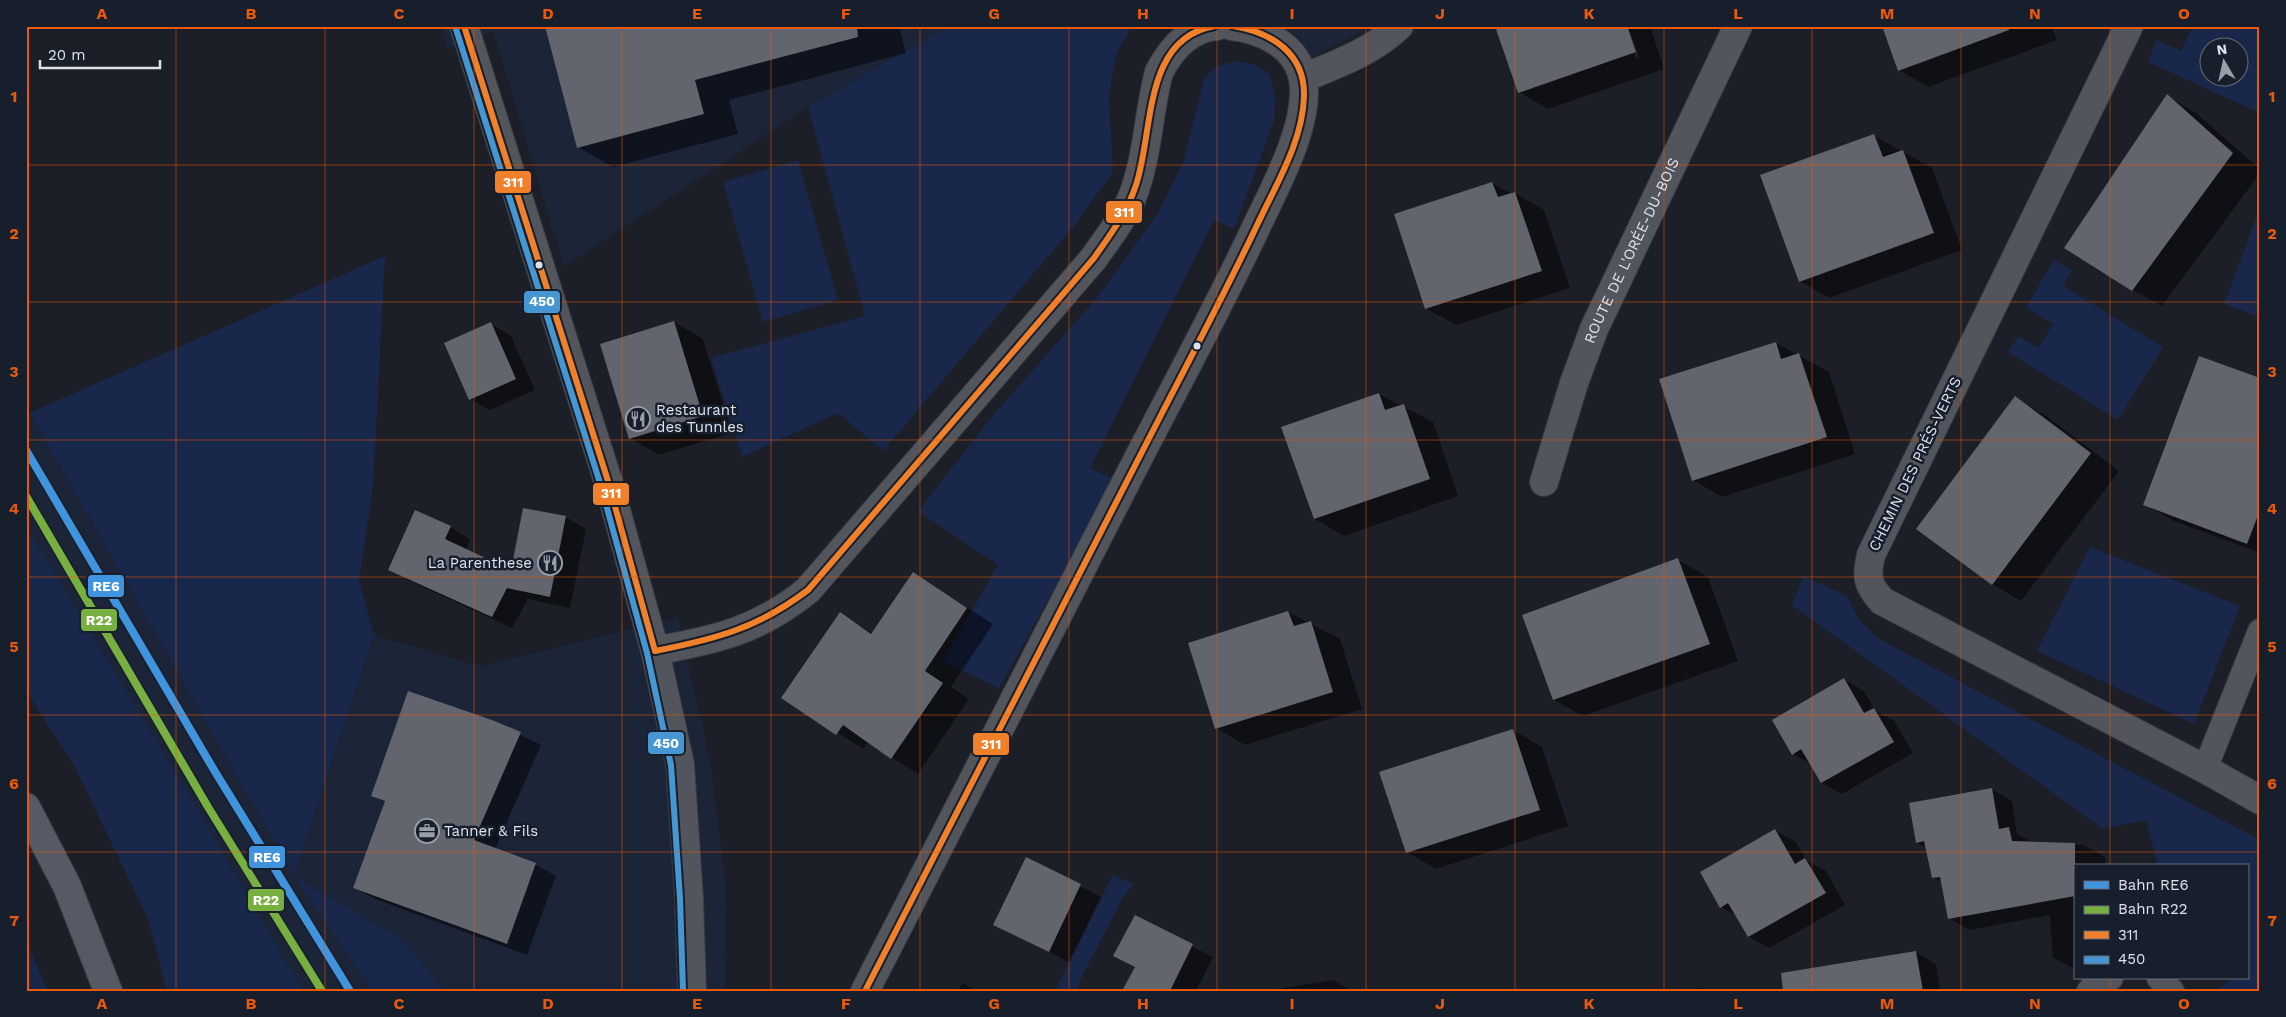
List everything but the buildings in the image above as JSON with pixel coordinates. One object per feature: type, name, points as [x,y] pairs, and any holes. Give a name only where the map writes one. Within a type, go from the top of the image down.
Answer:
[{"type":"main road","points":[[26,807],[67,886],[108,991]]},
{"type":"street","points":[[464,26],[608,481],[655,651],[680,764],[689,898],[692,991]]},
{"type":"street","points":[[655,651],[716,638],[741,630],[778,613],[808,590],[1094,258],[1118,224],[1138,183],[1159,72],[1166,59],[1185,38],[1198,31],[1217,26]]},
{"type":"street","points":[[865,991],[1228,285],[1286,163],[1300,122],[1303,101],[1303,78],[1292,57],[1284,47],[1272,38],[1260,32],[1231,26]]},
{"type":"street","points":[[1303,78],[1353,58],[1388,37],[1399,26]]},
{"type":"street","name":"ROUTE DE L'ORÉE-DU-BOIS","points":[[1544,482],[1574,383],[1594,329],[1738,26]]},
{"type":"street","name":"CHEMIN DES PRÉS-VERTS","points":[[2129,26],[1870,555],[1867,574],[1871,589],[1882,601],[2205,769],[2260,800]]},
{"type":"lane","points":[[2205,769],[2260,631]]},
{"type":"lane","points":[[2089,991],[2095,984],[2106,980]]},
{"type":"lane","points":[[2161,980],[2172,991]]},
{"type":"shaded area","points":[[442,26],[950,26],[808,107],[564,267],[493,31],[446,49]]},
{"type":"shaded area","points":[[950,26],[1132,26],[1116,54],[1109,97],[1113,172],[1073,227],[883,451],[838,413],[742,457],[711,358],[865,316],[808,107]]},
{"type":"shaded area","points":[[1257,26],[1373,26],[1302,62]]},
{"type":"shaded area","points":[[2193,26],[2260,26],[2260,113],[2205,88],[2248,88],[2248,38],[2198,38],[2198,85],[2148,62],[2157,40],[2181,51]]},
{"type":"shaded area","points":[[1235,61],[1256,65],[1270,74],[1275,96],[1274,121],[1234,229],[1214,220],[1090,468],[1115,480],[999,688],[943,661],[998,565],[918,511],[994,414],[1096,299],[1156,216],[1183,162],[1204,79],[1215,67]]},
{"type":"shaded area","points":[[798,160],[838,300],[763,322],[723,182]]},
{"type":"shaded area","points":[[2258,213],[2260,213],[2260,317],[2224,304]]},
{"type":"shaded area","points":[[385,256],[373,487],[359,580],[374,635],[294,876],[29,413]]},
{"type":"shaded area","points":[[2054,260],[2072,271],[2063,286],[2163,347],[2118,420],[2008,352],[2018,336],[2038,348],[2053,324],[2026,307]]},
{"type":"shaded area","points":[[26,409],[294,876],[374,635],[480,666],[678,618],[710,760],[726,886],[725,991],[444,991],[407,943],[296,877],[373,991],[303,991],[192,800],[26,526]]},
{"type":"shaded area","points":[[26,526],[192,800],[303,991],[167,991],[148,919],[74,765],[26,691]]},
{"type":"shaded area","points":[[2090,547],[2240,606],[2194,724],[2037,651]]},
{"type":"shaded area","points":[[1803,576],[1847,596],[1859,620],[1879,639],[2260,840],[2260,991],[2217,991],[2229,980],[2248,980],[2248,864],[2157,864],[2146,820],[2103,829],[1792,605]]},
{"type":"shaded area","points":[[1113,875],[1134,884],[1123,897],[1080,981],[1077,991],[1055,991]]},
{"type":"shaded area","points":[[294,876],[407,943],[444,991],[373,991]]},
{"type":"shaded area","points":[[26,939],[47,991],[26,991]]},
{"type":"rail line","name":"RE6","points":[[26,450],[214,770],[350,991]]},
{"type":"rail line","name":"R22","points":[[26,496],[208,807],[322,991]]},
{"type":"transit line","name":"311","points":[[464,26],[608,481],[655,651]]},
{"type":"transit line","name":"311","points":[[655,651],[698,642],[754,623],[772,614],[808,590],[1094,258],[1123,214],[1136,185],[1142,163],[1155,90],[1163,68],[1174,48],[1191,34],[1215,26]]},
{"type":"transit line","name":"311","points":[[865,991],[1223,295],[1288,161],[1303,112],[1303,81],[1299,68],[1283,47],[1272,39],[1260,33],[1233,26]]},
{"type":"transit line","name":"450","points":[[456,29],[600,483],[647,653],[671,765],[680,898],[683,991]]},
{"type":"place","name":"Restaurant des Tunnles","points":[[638,419]]},
{"type":"place","name":"La Parenthese","points":[[550,563]]},
{"type":"place","name":"Tanner & Fils","points":[[427,831]]}]
